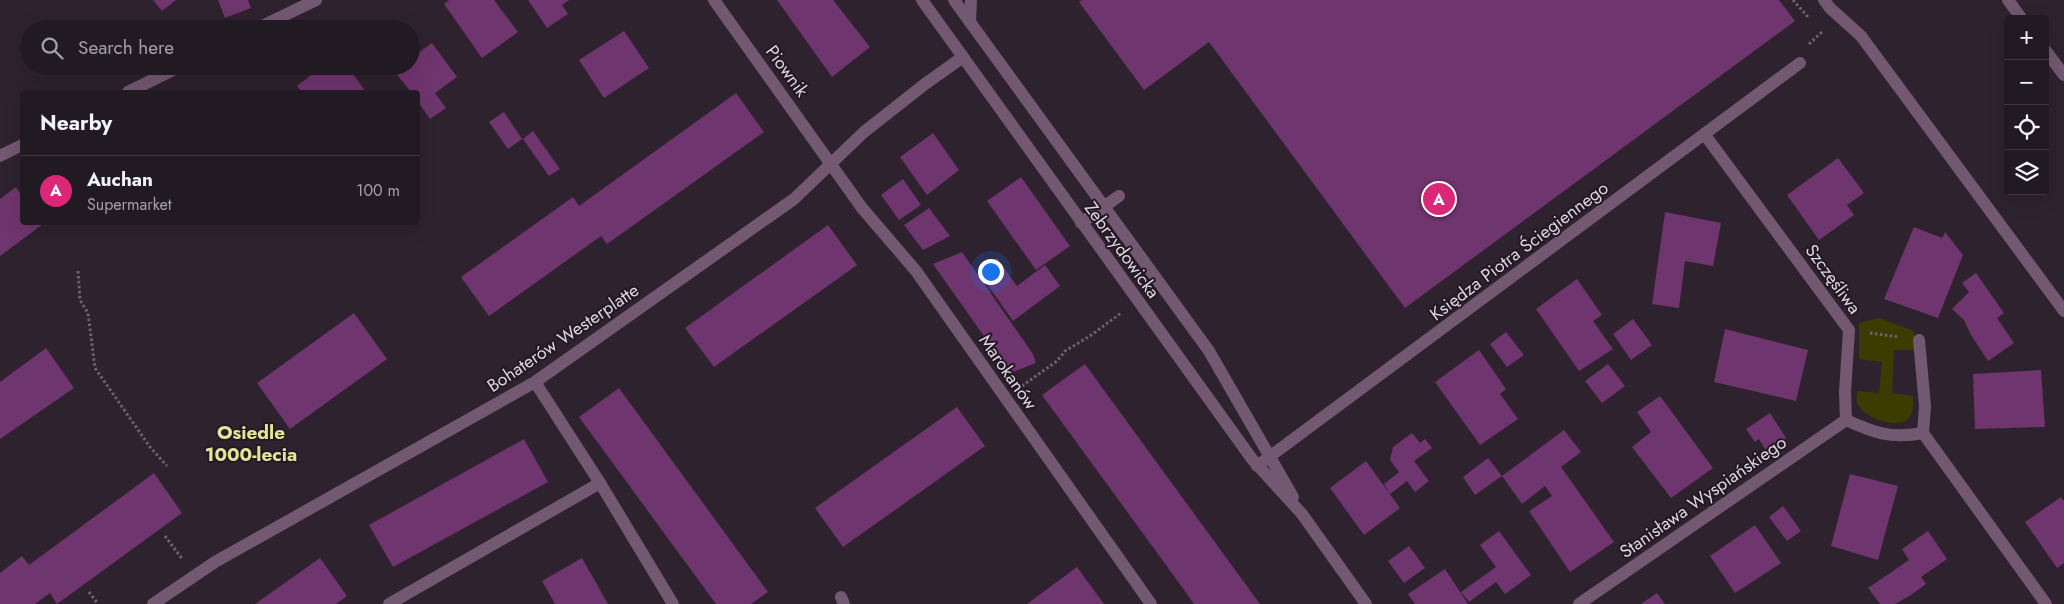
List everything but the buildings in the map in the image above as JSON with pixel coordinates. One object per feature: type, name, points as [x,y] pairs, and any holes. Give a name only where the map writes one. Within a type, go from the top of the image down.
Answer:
[{"type":"street","points":[[275,20],[316,0]]},
{"type":"street","name":"Piownik","points":[[714,0],[831,164]]},
{"type":"street","name":"Zebrzydowicka","points":[[922,0],[1257,466],[1302,514]]},
{"type":"street","name":"Zebrzydowicka","points":[[954,0],[1209,351],[1302,514],[1366,604]]},
{"type":"street","points":[[970,22],[971,0]]},
{"type":"street","points":[[1824,0],[1830,8],[1862,36],[2064,311]]},
{"type":"street","points":[[2008,0],[2019,15]]},
{"type":"street","points":[[2049,55],[2064,75]]},
{"type":"street","name":"Bohaterów Westerplatte","points":[[153,604],[215,562],[535,382],[794,199],[880,120],[963,57]]},
{"type":"street","name":"Księdza Piotra Ściegiennego","points":[[1257,466],[1800,63]]},
{"type":"street","points":[[132,90],[163,75]]},
{"type":"street","name":"Szczęśliwa","points":[[1705,135],[1849,330],[1845,392],[1846,420]]},
{"type":"street","points":[[0,156],[20,146]]},
{"type":"street","name":"Marokanów","points":[[831,164],[862,208],[916,271],[1151,604]]},
{"type":"street","points":[[1081,223],[1119,196]]},
{"type":"street","points":[[1919,340],[1925,406],[1923,434],[2046,604]]},
{"type":"street","points":[[535,382],[600,483],[673,604]]},
{"type":"street","points":[[1846,420],[1873,433],[1887,436],[1923,434]]},
{"type":"street","name":"Stanisława Wyspiańskiego","points":[[1579,604],[1846,420]]},
{"type":"street","points":[[389,604],[600,483]]},
{"type":"path","points":[[78,271],[80,300],[88,312],[95,368],[156,455],[167,466]]},
{"type":"path","points":[[1005,398],[1057,361],[1065,351],[1126,310]]},
{"type":"path","points":[[1849,330],[1919,340]]},
{"type":"path","points":[[165,536],[186,564]]},
{"type":"path","points":[[89,592],[98,604]]},
{"type":"shaded area","points":[[1879,318],[1914,331],[1915,350],[1894,350],[1892,393],[1913,396],[1911,415],[1900,423],[1892,423],[1874,418],[1861,409],[1857,403],[1857,391],[1879,393],[1882,362],[1859,359],[1859,323]]},
{"type":"place","name":"Auchan","points":[[1439,199]]},
{"type":"district","name":"Osiedle 1000-lecia","points":[[251,443]]}]
